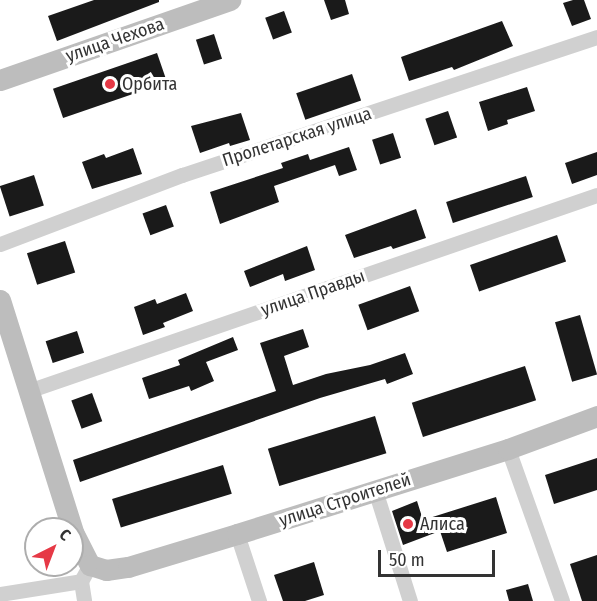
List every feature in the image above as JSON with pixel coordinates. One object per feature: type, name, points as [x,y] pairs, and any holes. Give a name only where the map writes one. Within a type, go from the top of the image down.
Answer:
[{"type":"street","name":"улица Чехова","points":[[0,80],[230,0]]},
{"type":"street","name":"Пролетарская улица","points":[[0,244],[182,175],[597,37]]},
{"type":"street","name":"улица Правды","points":[[28,391],[597,195]]},
{"type":"street","points":[[0,300],[85,573],[84,601]]},
{"type":"street","name":"улица Строителей","points":[[85,573],[128,567],[237,534],[508,448],[597,416]]},
{"type":"street","points":[[508,448],[562,601]]},
{"type":"street","points":[[375,490],[410,601]]},
{"type":"street","points":[[237,534],[259,601]]},
{"type":"street","points":[[0,594],[85,573]]},
{"type":"building","points":[[94,0],[159,0],[159,2],[57,41],[48,16]]},
{"type":"building","points":[[324,0],[345,0],[349,14],[331,20]]},
{"type":"building","points":[[584,0],[591,19],[572,26],[563,3]]},
{"type":"building","points":[[284,11],[292,33],[273,39],[265,18]]},
{"type":"building","points":[[502,21],[513,46],[454,70],[452,67],[409,81],[401,57]]},
{"type":"building","points":[[214,34],[222,59],[204,65],[196,40]]},
{"type":"building","name":"Орбита","points":[[157,53],[167,82],[63,118],[53,89]]},
{"type":"building","points":[[352,74],[361,100],[305,120],[296,93]]},
{"type":"building","points":[[527,87],[535,111],[507,120],[508,124],[488,131],[479,102]]},
{"type":"building","points":[[448,111],[457,137],[434,145],[425,119]]},
{"type":"building","points":[[241,113],[250,140],[230,146],[229,143],[200,153],[191,126]]},
{"type":"building","points":[[393,133],[401,158],[380,165],[372,140]]},
{"type":"building","points":[[349,147],[357,170],[339,176],[335,165],[274,186],[279,202],[220,224],[210,192],[283,168],[281,163],[308,154],[310,160]]},
{"type":"building","points":[[133,148],[142,174],[92,189],[82,162],[104,154],[106,158]]},
{"type":"building","points":[[597,152],[597,175],[572,184],[565,163]]},
{"type":"building","points":[[34,175],[44,205],[10,217],[0,186]]},
{"type":"building","points":[[526,176],[533,197],[453,223],[446,202]]},
{"type":"building","points":[[166,205],[174,227],[150,235],[143,214]]},
{"type":"building","points":[[416,209],[426,238],[354,258],[345,235]]},
{"type":"building","points":[[557,235],[566,261],[479,291],[470,265]]},
{"type":"building","points":[[65,241],[75,272],[37,285],[27,253]]},
{"type":"building","points":[[307,246],[315,270],[285,281],[283,274],[250,287],[244,271]]},
{"type":"building","points":[[410,286],[419,311],[368,330],[358,305]]},
{"type":"building","points":[[186,293],[193,311],[163,323],[165,327],[143,335],[134,307],[155,299],[157,304]]},
{"type":"building","points":[[580,315],[597,375],[572,382],[555,322]]},
{"type":"building","points":[[303,329],[309,347],[284,356],[293,385],[326,374],[370,365],[405,353],[413,374],[387,384],[385,379],[320,398],[80,482],[73,460],[276,391],[260,343]]},
{"type":"building","points":[[77,331],[84,353],[53,363],[46,341]]},
{"type":"building","points":[[233,337],[238,350],[206,362],[214,381],[191,391],[189,386],[149,399],[142,378],[180,365],[178,360]]},
{"type":"building","points":[[525,366],[536,400],[423,437],[412,403]]},
{"type":"building","points":[[92,393],[102,421],[82,429],[71,401]]},
{"type":"building","points":[[375,416],[386,453],[279,486],[268,449]]},
{"type":"building","points":[[597,458],[597,490],[554,504],[545,475]]},
{"type":"building","points":[[223,465],[232,494],[121,528],[112,499]]},
{"type":"building","points":[[496,497],[507,533],[447,552],[440,531],[403,545],[392,511],[417,501],[423,520]]},
{"type":"building","points":[[597,555],[597,601],[582,601],[570,564]]},
{"type":"building","points":[[314,562],[324,595],[305,601],[283,601],[274,575]]},
{"type":"building","points":[[528,584],[533,601],[509,601],[506,590]]},
{"type":"place","name":"Орбита","points":[[110,84]]},
{"type":"place","name":"Алиса","points":[[408,524]]}]
